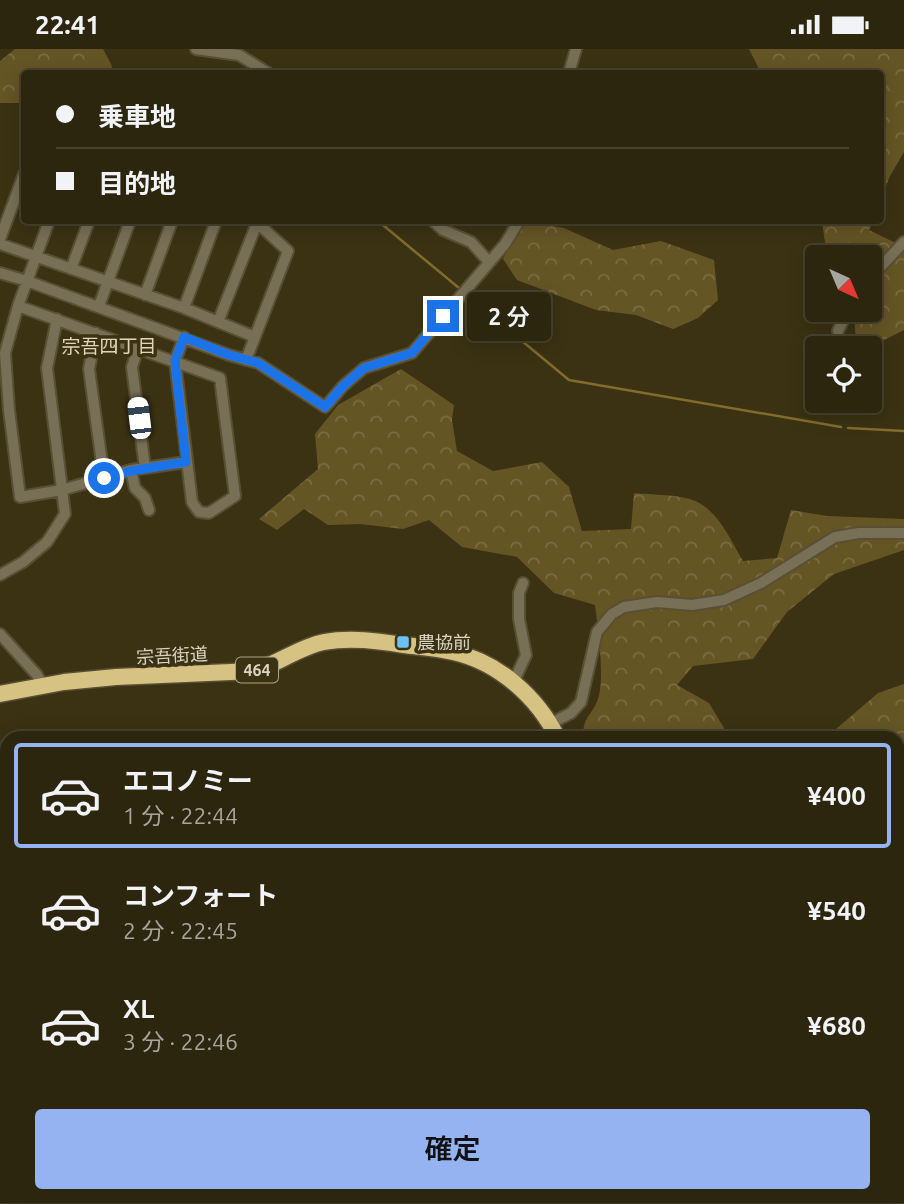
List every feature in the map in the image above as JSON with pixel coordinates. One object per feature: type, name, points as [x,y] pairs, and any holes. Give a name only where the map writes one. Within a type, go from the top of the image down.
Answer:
[{"type":"highway","name":"宗吾街道","points":[[0,694],[116,677],[254,670],[271,666],[308,647],[337,640],[380,642],[452,652],[472,658],[513,683],[536,705],[554,731]]},
{"type":"street","points":[[196,49],[239,55],[263,70]]},
{"type":"street","points":[[570,70],[576,49]]},
{"type":"street","points":[[0,239],[21,182]]},
{"type":"street","points":[[48,224],[18,306],[5,353],[20,497],[62,490],[145,468],[186,462]]},
{"type":"street","points":[[71,269],[88,224]]},
{"type":"street","points":[[99,306],[129,224]]},
{"type":"street","points":[[145,295],[171,224]]},
{"type":"street","points":[[184,308],[215,224]]},
{"type":"street","points":[[218,322],[255,224]]},
{"type":"street","points":[[246,359],[288,251],[258,224]]},
{"type":"street","points":[[436,224],[443,230],[471,242],[489,262]]},
{"type":"street","points":[[0,273],[258,363],[325,407],[343,386],[364,368],[412,353],[505,244],[517,224]]},
{"type":"street","points":[[882,265],[904,242]]},
{"type":"street","points":[[0,244],[184,308],[256,337]]},
{"type":"street","points":[[18,306],[175,361],[220,378],[234,496],[209,513],[199,512],[192,502],[186,462],[175,361],[184,337]]},
{"type":"street","points":[[0,575],[23,562],[47,542],[65,514],[47,368],[57,319]]},
{"type":"street","points":[[838,331],[842,322]]},
{"type":"street","points":[[96,333],[89,369],[104,478]]},
{"type":"street","points":[[138,348],[132,367],[145,468]]},
{"type":"street","points":[[131,471],[135,488],[145,498],[149,510]]},
{"type":"street","points":[[554,731],[581,702],[597,632],[612,614],[624,607],[657,602],[692,605],[724,600],[761,583],[835,537],[859,533],[904,533]]},
{"type":"street","points":[[513,683],[526,655],[519,619],[519,593],[523,583]]},
{"type":"street","points":[[0,634],[37,675],[43,686]]},
{"type":"green space","points":[[15,49],[103,49],[112,66],[111,70],[21,70],[21,103],[0,103],[0,61]]},
{"type":"green space","points":[[749,49],[904,49],[904,152],[884,191],[884,70],[759,69]]},
{"type":"green space","points":[[524,224],[542,224],[564,228],[613,250],[661,241],[714,260],[718,300],[698,318],[673,329],[636,315],[596,310],[517,280],[503,259]]},
{"type":"green space","points":[[822,224],[872,224],[869,230],[904,247],[904,330],[882,341],[882,336],[855,336],[855,322],[882,322],[882,245],[825,245]]},
{"type":"green space","points":[[401,369],[454,405],[452,420],[457,451],[493,471],[542,462],[569,487],[582,531],[631,529],[634,493],[677,496],[699,503],[722,525],[743,561],[777,558],[791,510],[827,516],[904,519],[904,550],[834,574],[787,612],[753,659],[693,666],[677,685],[709,703],[726,731],[583,731],[600,690],[600,653],[595,605],[554,593],[517,557],[462,547],[429,520],[403,529],[360,524],[328,525],[304,509],[277,530],[259,519],[318,469],[315,434],[338,405]]},
{"type":"green space","points":[[904,684],[904,731],[836,731],[836,729],[878,693]]},
{"type":"green space","points":[[105,1203],[178,1203],[178,1204]]},
{"type":"green space","points":[[554,1203],[809,1203],[808,1204]]},
{"type":"green space","points":[[844,1203],[904,1203],[904,1204]]},
{"type":"waterway","points":[[382,224],[459,288]]},
{"type":"waterway","points":[[468,296],[569,380],[841,427]]},
{"type":"waterway","points":[[848,428],[904,431]]},
{"type":"place","name":"農協前","points":[[403,642]]},
{"type":"district","name":"宗吾四丁目","points":[[109,346]]},
{"type":"route","points":[[104,478],[186,462],[175,361],[184,337],[258,363],[325,407],[343,386],[364,368],[412,353],[443,316]]}]
